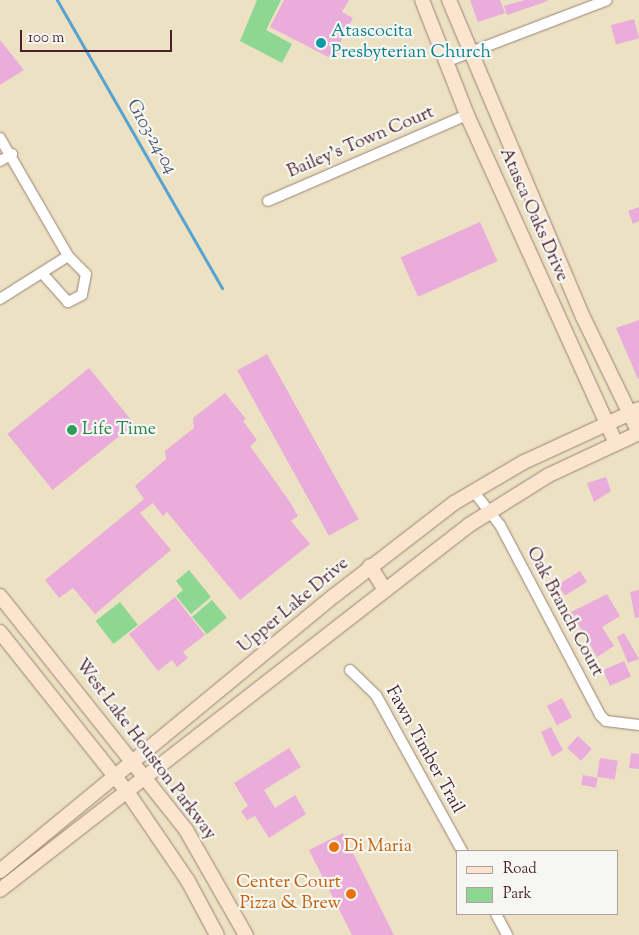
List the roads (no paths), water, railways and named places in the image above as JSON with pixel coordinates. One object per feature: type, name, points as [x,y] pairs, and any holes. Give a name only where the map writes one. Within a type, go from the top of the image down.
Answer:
[{"type":"street","name":"Atasca Oaks Drive","points":[[422,0],[467,115],[616,443]]},
{"type":"street","name":"Atasca Oaks Drive","points":[[449,0],[468,52],[560,264],[634,411],[639,433]]},
{"type":"street","points":[[445,62],[588,3],[607,0]]},
{"type":"street","name":"Bailey's Town Court","points":[[268,201],[467,115]]},
{"type":"street","points":[[0,138],[12,154],[68,256],[86,274],[82,295],[68,302],[42,274]]},
{"type":"street","points":[[0,161],[12,154]]},
{"type":"street","points":[[0,299],[68,256]]},
{"type":"street","points":[[539,273],[560,264]]},
{"type":"street","name":"Upper Lake Drive","points":[[0,871],[257,662],[370,566],[474,492],[524,462],[634,411]]},
{"type":"street","points":[[0,890],[128,793],[386,590],[491,514],[549,475],[639,433]]},
{"type":"street","name":"Oak Branch Court","points":[[474,492],[491,514],[600,715],[606,721],[639,725]]},
{"type":"street","points":[[370,566],[386,590]]},
{"type":"street","name":"West Lake Houston Parkway","points":[[0,596],[186,830],[246,935]]},
{"type":"street","points":[[23,624],[3,635],[128,793],[188,881],[217,935]]},
{"type":"street","points":[[257,662],[272,678]]},
{"type":"street","name":"Fawn Timber Trail","points":[[350,670],[376,695],[461,850]]},
{"type":"street","points":[[497,915],[507,935]]},
{"type":"waterway","name":"G103-24-04","points":[[57,0],[222,288]]},
{"type":"place","name":"Atascocita Presbyterian Church","points":[[321,43]]},
{"type":"place","name":"Life Time","points":[[72,430]]},
{"type":"place","name":"Di Maria","points":[[334,847]]},
{"type":"place","name":"Center Court Pizza & Brew","points":[[351,894]]}]
